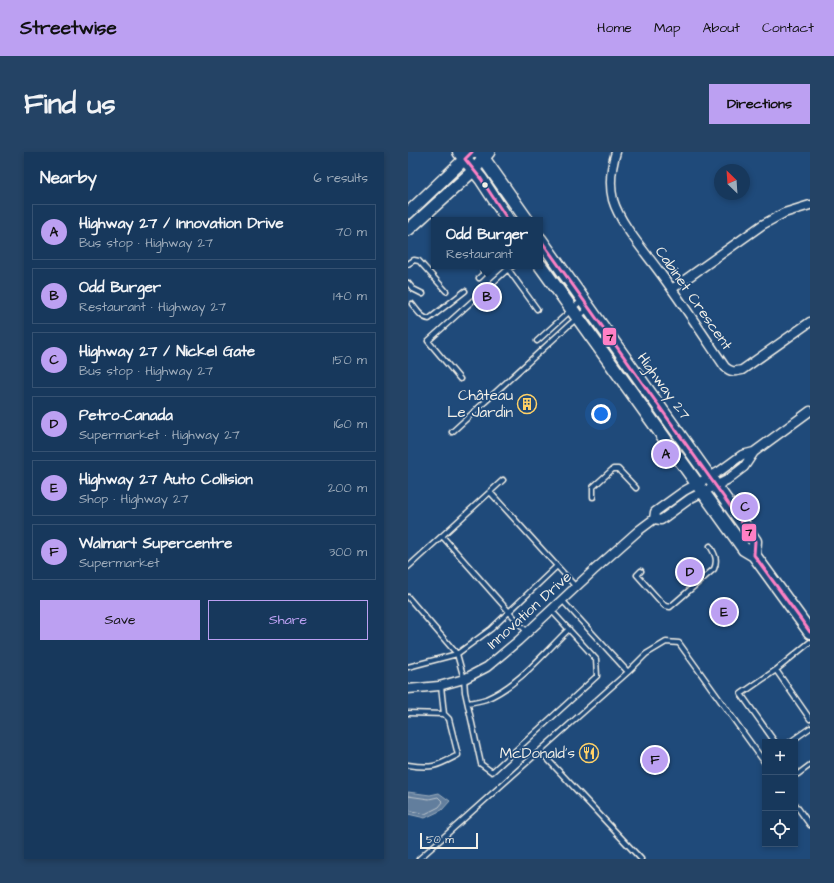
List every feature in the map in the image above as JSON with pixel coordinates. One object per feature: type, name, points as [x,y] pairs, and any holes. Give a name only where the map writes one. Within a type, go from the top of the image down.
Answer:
[{"type":"main road","points":[[408,213],[465,154],[506,217]]},
{"type":"main road","points":[[408,230],[474,170],[484,154],[525,217]]},
{"type":"main road","name":"Highway 27","points":[[543,243],[755,541],[754,555]]},
{"type":"main road","name":"Highway 27","points":[[543,269],[744,549],[754,555],[810,632]]},
{"type":"street","name":"Cabinet Crescent","points":[[616,152],[612,167],[611,181],[611,191],[616,209],[725,367],[730,371],[735,372],[742,370],[810,322]]},
{"type":"street","points":[[672,289],[762,224],[784,213],[810,205]]},
{"type":"street","name":"Innovation Drive","points":[[408,689],[441,686],[464,679],[487,667],[638,531],[654,519],[655,512],[684,491],[700,488],[713,481],[727,480],[744,467],[754,452],[810,411]]},
{"type":"lane","points":[[408,264],[414,260],[419,261],[446,292]]},
{"type":"lane","points":[[479,278],[483,274],[483,269]]},
{"type":"lane","points":[[460,379],[428,341],[508,269],[537,309]]},
{"type":"lane","points":[[408,284],[413,289],[423,294]]},
{"type":"lane","points":[[412,304],[421,316],[429,320],[465,290]]},
{"type":"lane","points":[[537,340],[586,304]]},
{"type":"lane","points":[[452,432],[586,304]]},
{"type":"lane","points":[[593,497],[593,487],[613,469],[618,469],[622,472],[636,488]]},
{"type":"lane","points":[[408,567],[503,480]]},
{"type":"lane","points":[[490,492],[576,587]]},
{"type":"lane","points":[[442,536],[527,632]]},
{"type":"lane","points":[[641,572],[637,575],[665,606],[670,607],[714,569],[716,563],[715,555],[710,546]]},
{"type":"lane","points":[[408,667],[457,654],[491,629],[557,566]]},
{"type":"lane","points":[[408,597],[457,654],[464,679],[481,764],[492,772],[597,676],[596,659],[551,610]]},
{"type":"lane","points":[[562,600],[628,672]]},
{"type":"lane","points":[[468,703],[485,699],[504,689],[569,629]]},
{"type":"lane","points":[[419,859],[628,672],[646,654],[666,642],[679,643],[762,758]]},
{"type":"lane","points":[[773,739],[741,694],[776,670],[810,642]]},
{"type":"lane","points":[[776,670],[810,718]]},
{"type":"lane","points":[[408,765],[422,768],[437,766],[458,755],[449,719],[444,714],[441,686]]},
{"type":"lane","points":[[408,714],[444,714]]},
{"type":"lane","points":[[794,739],[810,728]]},
{"type":"lane","points":[[540,751],[641,859]]},
{"type":"lane","points":[[798,774],[810,765]]},
{"type":"lane","points":[[798,808],[810,825]]},
{"type":"water","points":[[408,792],[430,795],[439,793],[450,801],[442,810],[425,818],[408,814]]},
{"type":"transit line","name":"7","points":[[472,152],[465,159],[481,179],[506,217]]},
{"type":"transit line","name":"7","points":[[543,243],[755,541],[754,555],[810,632]]},
{"type":"place","name":"Odd Burger","points":[[487,297]]},
{"type":"place","name":"Château Le Jardin","points":[[527,404]]},
{"type":"place","name":"Highway 27 / Innovation Drive","points":[[666,454]]},
{"type":"place","name":"Highway 27 / Nickel Gate","points":[[745,507]]},
{"type":"place","name":"Petro-Canada","points":[[690,572]]},
{"type":"place","name":"Highway 27 Auto Collision","points":[[724,612]]},
{"type":"place","name":"McDonald's","points":[[589,753]]},
{"type":"place","name":"Walmart Supercentre","points":[[655,760]]}]
